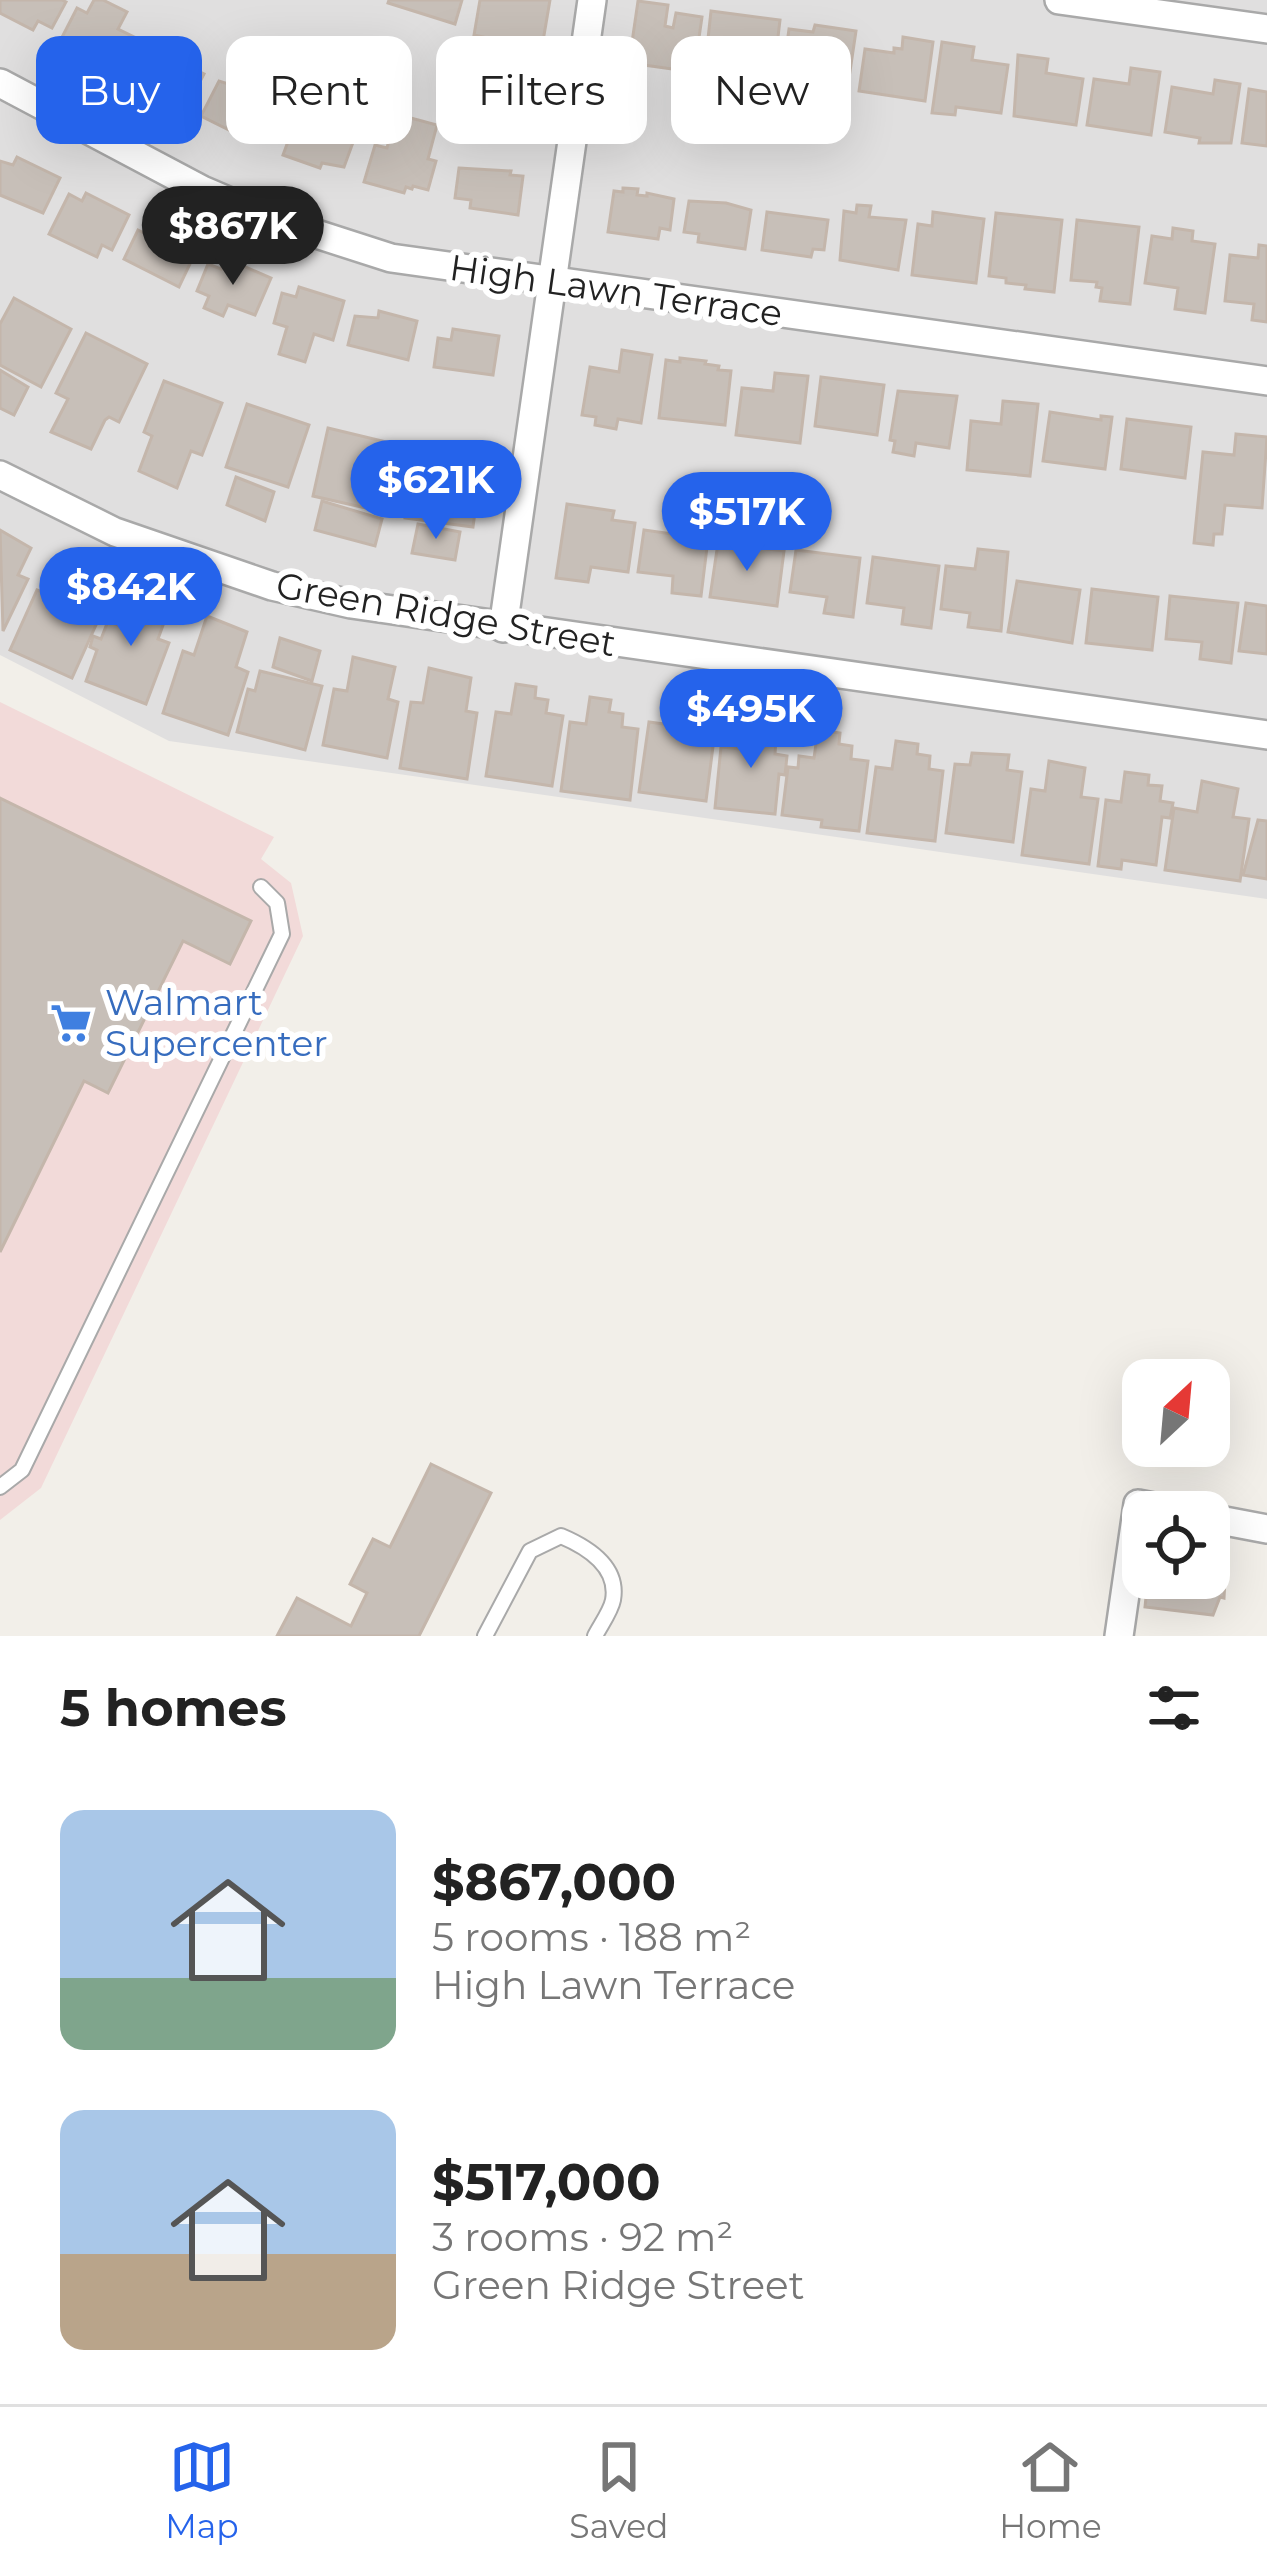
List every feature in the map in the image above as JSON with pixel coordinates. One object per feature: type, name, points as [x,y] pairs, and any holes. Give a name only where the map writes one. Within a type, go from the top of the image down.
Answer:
[{"type":"street","points":[[503,628],[592,0]]},
{"type":"street","points":[[1059,0],[1267,29]]},
{"type":"street","name":"High Lawn Terrace","points":[[0,83],[202,190],[270,219],[391,257],[1267,381]]},
{"type":"street","name":"Green Ridge Street","points":[[0,475],[115,532],[272,586],[351,604],[1267,735]]},
{"type":"street","points":[[1230,1522],[1267,1529]]},
{"type":"street","points":[[1119,1636],[1124,1599]]},
{"type":"lane","points":[[0,1487],[22,1470],[283,934],[277,903],[261,886]]},
{"type":"lane","points":[[485,1636],[530,1551],[561,1536],[587,1546],[608,1569],[613,1599],[595,1636]]},
{"type":"shaded area","points":[[0,0],[1267,0],[1267,899],[169,741],[0,655]]},
{"type":"shaded area","points":[[0,702],[274,837],[261,859],[291,883],[303,936],[41,1488],[0,1520]]},
{"type":"building","points":[[0,0],[66,2],[52,28],[38,21],[33,30],[0,13]]},
{"type":"building","points":[[94,0],[127,12],[118,29],[132,36],[63,36],[77,8],[87,13]]},
{"type":"building","points":[[389,0],[462,0],[455,24]]},
{"type":"building","points":[[480,0],[550,0],[544,36],[474,35]]},
{"type":"building","points":[[638,1],[668,5],[665,26],[673,28],[676,13],[702,17],[699,36],[671,36],[671,69],[647,65],[647,36],[633,36]]},
{"type":"building","points":[[711,11],[780,20],[778,36],[708,36]]},
{"type":"building","points":[[815,25],[856,31],[851,65],[851,36],[788,36],[789,29],[813,32]]},
{"type":"building","points":[[903,37],[933,42],[925,101],[859,91],[865,49],[894,53],[894,48],[902,49]]},
{"type":"building","points":[[942,42],[974,47],[972,60],[1008,65],[1001,113],[956,107],[955,115],[932,113]]},
{"type":"building","points":[[1018,55],[1048,59],[1046,73],[1083,79],[1076,125],[1014,116]]},
{"type":"building","points":[[1131,68],[1160,72],[1151,135],[1087,125],[1094,79],[1129,84]]},
{"type":"building","points":[[1215,80],[1240,84],[1231,143],[1199,143],[1200,138],[1165,132],[1172,87],[1213,94]]},
{"type":"building","points":[[219,81],[226,83],[226,128],[202,116]]},
{"type":"building","points":[[1249,89],[1267,92],[1267,146],[1242,143]]},
{"type":"building","points":[[412,118],[436,125],[428,159],[436,161],[428,190],[413,186],[404,193],[364,182],[375,145],[387,148],[388,144],[412,144]]},
{"type":"building","points":[[287,144],[352,144],[344,167],[322,163],[320,168],[283,155]]},
{"type":"building","points":[[17,157],[60,178],[43,213],[0,195],[0,161],[13,165]]},
{"type":"building","points":[[459,168],[523,176],[518,215],[470,208],[471,200],[455,198]]},
{"type":"building","points":[[623,188],[638,189],[637,195],[674,199],[670,230],[660,228],[658,239],[608,232],[614,191],[623,192]]},
{"type":"building","points":[[86,193],[129,215],[112,250],[102,245],[97,257],[49,234],[69,194],[82,201]]},
{"type":"building","points":[[689,201],[751,210],[745,249],[698,242],[699,234],[684,232]]},
{"type":"building","points":[[857,205],[871,206],[869,217],[906,220],[898,270],[840,260],[844,211],[856,213]]},
{"type":"building","points":[[767,212],[828,220],[824,250],[813,249],[811,257],[762,250]]},
{"type":"building","points":[[933,212],[984,219],[976,283],[912,275],[918,224],[932,226]]},
{"type":"building","points":[[996,213],[1062,220],[1054,292],[1025,289],[1026,285],[989,276]]},
{"type":"building","points":[[1077,220],[1139,227],[1130,304],[1100,301],[1102,288],[1096,287],[1097,282],[1071,280]]},
{"type":"building","points":[[1173,228],[1193,231],[1192,241],[1215,244],[1205,313],[1175,309],[1178,288],[1145,283],[1152,236],[1172,239]]},
{"type":"building","points":[[138,230],[150,236],[161,232],[197,249],[179,287],[124,259]]},
{"type":"building","points":[[1259,245],[1267,246],[1267,322],[1252,320],[1254,304],[1225,301],[1230,255],[1258,258]]},
{"type":"building","points":[[234,262],[271,278],[255,315],[228,305],[223,316],[204,308],[209,296],[197,291],[208,264],[221,269]]},
{"type":"building","points":[[299,287],[344,301],[333,340],[314,334],[305,362],[279,354],[287,327],[274,323],[282,293],[296,297]]},
{"type":"building","points":[[14,298],[71,329],[41,387],[0,365],[0,324]]},
{"type":"building","points":[[379,311],[417,321],[408,360],[348,345],[355,316],[378,318]]},
{"type":"building","points":[[453,329],[499,336],[493,375],[434,367],[438,338],[451,340]]},
{"type":"building","points":[[86,333],[147,364],[119,422],[105,420],[91,449],[51,432],[68,399],[56,393]]},
{"type":"building","points":[[622,350],[652,355],[641,423],[618,419],[616,429],[595,425],[596,417],[582,415],[590,367],[619,372]]},
{"type":"building","points":[[680,358],[731,371],[725,425],[659,418],[666,360],[680,362]]},
{"type":"building","points":[[0,370],[28,387],[14,415],[0,408]]},
{"type":"building","points":[[775,373],[808,376],[800,443],[736,435],[742,388],[773,391]]},
{"type":"building","points":[[821,377],[884,385],[877,435],[815,426]]},
{"type":"building","points":[[164,381],[222,403],[202,455],[191,451],[177,488],[139,471],[152,436],[144,432]]},
{"type":"building","points":[[898,391],[957,396],[949,448],[916,443],[914,456],[893,452],[895,441],[890,440]]},
{"type":"building","points":[[1003,401],[1038,404],[1030,476],[967,470],[971,421],[1001,424]]},
{"type":"building","points":[[247,404],[309,425],[288,487],[226,467]]},
{"type":"building","points":[[1050,412],[1101,420],[1101,416],[1112,417],[1105,469],[1043,461]]},
{"type":"building","points":[[1127,419],[1191,427],[1185,478],[1121,469]]},
{"type":"building","points":[[328,428],[395,444],[379,511],[313,496]]},
{"type":"building","points":[[1236,434],[1267,437],[1262,508],[1225,505],[1222,534],[1214,534],[1213,545],[1194,543],[1203,452],[1234,455]]},
{"type":"building","points":[[415,450],[482,459],[473,527],[405,518]]},
{"type":"building","points":[[236,477],[274,492],[265,521],[227,505]]},
{"type":"building","points":[[322,501],[382,519],[375,546],[315,530]]},
{"type":"building","points":[[567,504],[614,511],[612,520],[635,523],[628,572],[591,567],[588,582],[556,578]]},
{"type":"building","points":[[418,524],[460,532],[455,560],[412,553]]},
{"type":"building","points":[[0,530],[31,548],[18,575],[28,579],[3,631]]},
{"type":"building","points":[[644,530],[708,539],[701,596],[672,593],[673,576],[638,572]]},
{"type":"building","points":[[718,543],[784,551],[777,606],[710,597]]},
{"type":"building","points":[[978,549],[1008,552],[1001,631],[968,627],[970,613],[941,609],[946,566],[975,569]]},
{"type":"building","points":[[796,550],[860,558],[853,617],[824,613],[827,597],[790,592]]},
{"type":"building","points":[[873,557],[939,566],[931,628],[902,624],[904,608],[867,603]]},
{"type":"building","points":[[63,560],[100,579],[86,610],[100,616],[72,678],[10,650],[37,590],[47,594]]},
{"type":"building","points":[[1017,581],[1080,590],[1072,643],[1008,632]]},
{"type":"building","points":[[132,589],[170,606],[158,639],[169,643],[146,704],[86,681],[97,650],[90,647],[93,636],[101,639],[108,621],[118,625]]},
{"type":"building","points":[[1092,589],[1158,597],[1152,650],[1086,643]]},
{"type":"building","points":[[1170,596],[1238,603],[1231,663],[1200,659],[1202,642],[1166,639]]},
{"type":"building","points":[[1246,603],[1267,606],[1267,654],[1239,651]]},
{"type":"building","points":[[207,616],[247,632],[236,667],[248,672],[228,735],[163,713],[183,651],[194,655]]},
{"type":"building","points":[[280,638],[320,651],[312,681],[273,667]]},
{"type":"building","points":[[353,657],[395,667],[388,699],[398,702],[387,758],[323,745],[334,689],[347,691]]},
{"type":"building","points":[[429,668],[471,678],[466,711],[477,713],[467,779],[400,768],[411,702],[423,703]]},
{"type":"building","points":[[260,671],[322,686],[305,750],[237,732],[248,689],[255,691]]},
{"type":"building","points":[[516,684],[536,687],[535,698],[548,700],[546,713],[563,716],[552,786],[486,776],[496,712],[511,714]]},
{"type":"building","points":[[590,697],[611,700],[609,712],[623,714],[622,727],[638,729],[630,800],[561,791],[570,722],[586,724]]},
{"type":"building","points":[[666,711],[702,713],[700,729],[715,731],[706,801],[639,792],[649,722],[664,724]]},
{"type":"building","points":[[744,719],[777,724],[775,754],[787,756],[785,775],[779,774],[775,814],[715,808],[721,747],[741,749]]},
{"type":"building","points":[[818,730],[840,733],[839,744],[852,746],[851,759],[868,761],[859,831],[821,827],[822,820],[782,815],[788,767],[798,768],[799,756],[814,758]]},
{"type":"building","points":[[896,741],[918,744],[917,754],[930,756],[929,769],[943,771],[935,841],[867,833],[876,767],[892,769]]},
{"type":"building","points":[[972,753],[1009,755],[1007,770],[1022,772],[1013,842],[946,833],[955,764],[970,765]]},
{"type":"building","points":[[1049,761],[1085,768],[1081,797],[1098,799],[1089,864],[1022,855],[1031,789],[1045,791]]},
{"type":"building","points":[[1125,772],[1149,775],[1148,785],[1162,786],[1160,801],[1173,803],[1170,818],[1162,817],[1156,865],[1122,860],[1121,869],[1098,866],[1106,800],[1121,802]]},
{"type":"building","points":[[1202,781],[1238,789],[1233,817],[1249,819],[1240,881],[1165,870],[1174,808],[1197,812]]},
{"type":"building","name":"Walmart Supercenter","points":[[0,798],[251,921],[230,964],[183,941],[108,1093],[84,1081],[0,1252]]},
{"type":"building","points":[[1258,820],[1267,821],[1267,879],[1243,875]]},
{"type":"building","points":[[431,1464],[491,1493],[419,1636],[277,1636],[297,1598],[351,1626],[367,1593],[350,1584],[373,1539],[390,1547]]},
{"type":"building","points":[[1146,1599],[1219,1599],[1213,1615],[1145,1607]]},
{"type":"place","name":"Walmart Supercenter","points":[[71,1023]]}]
